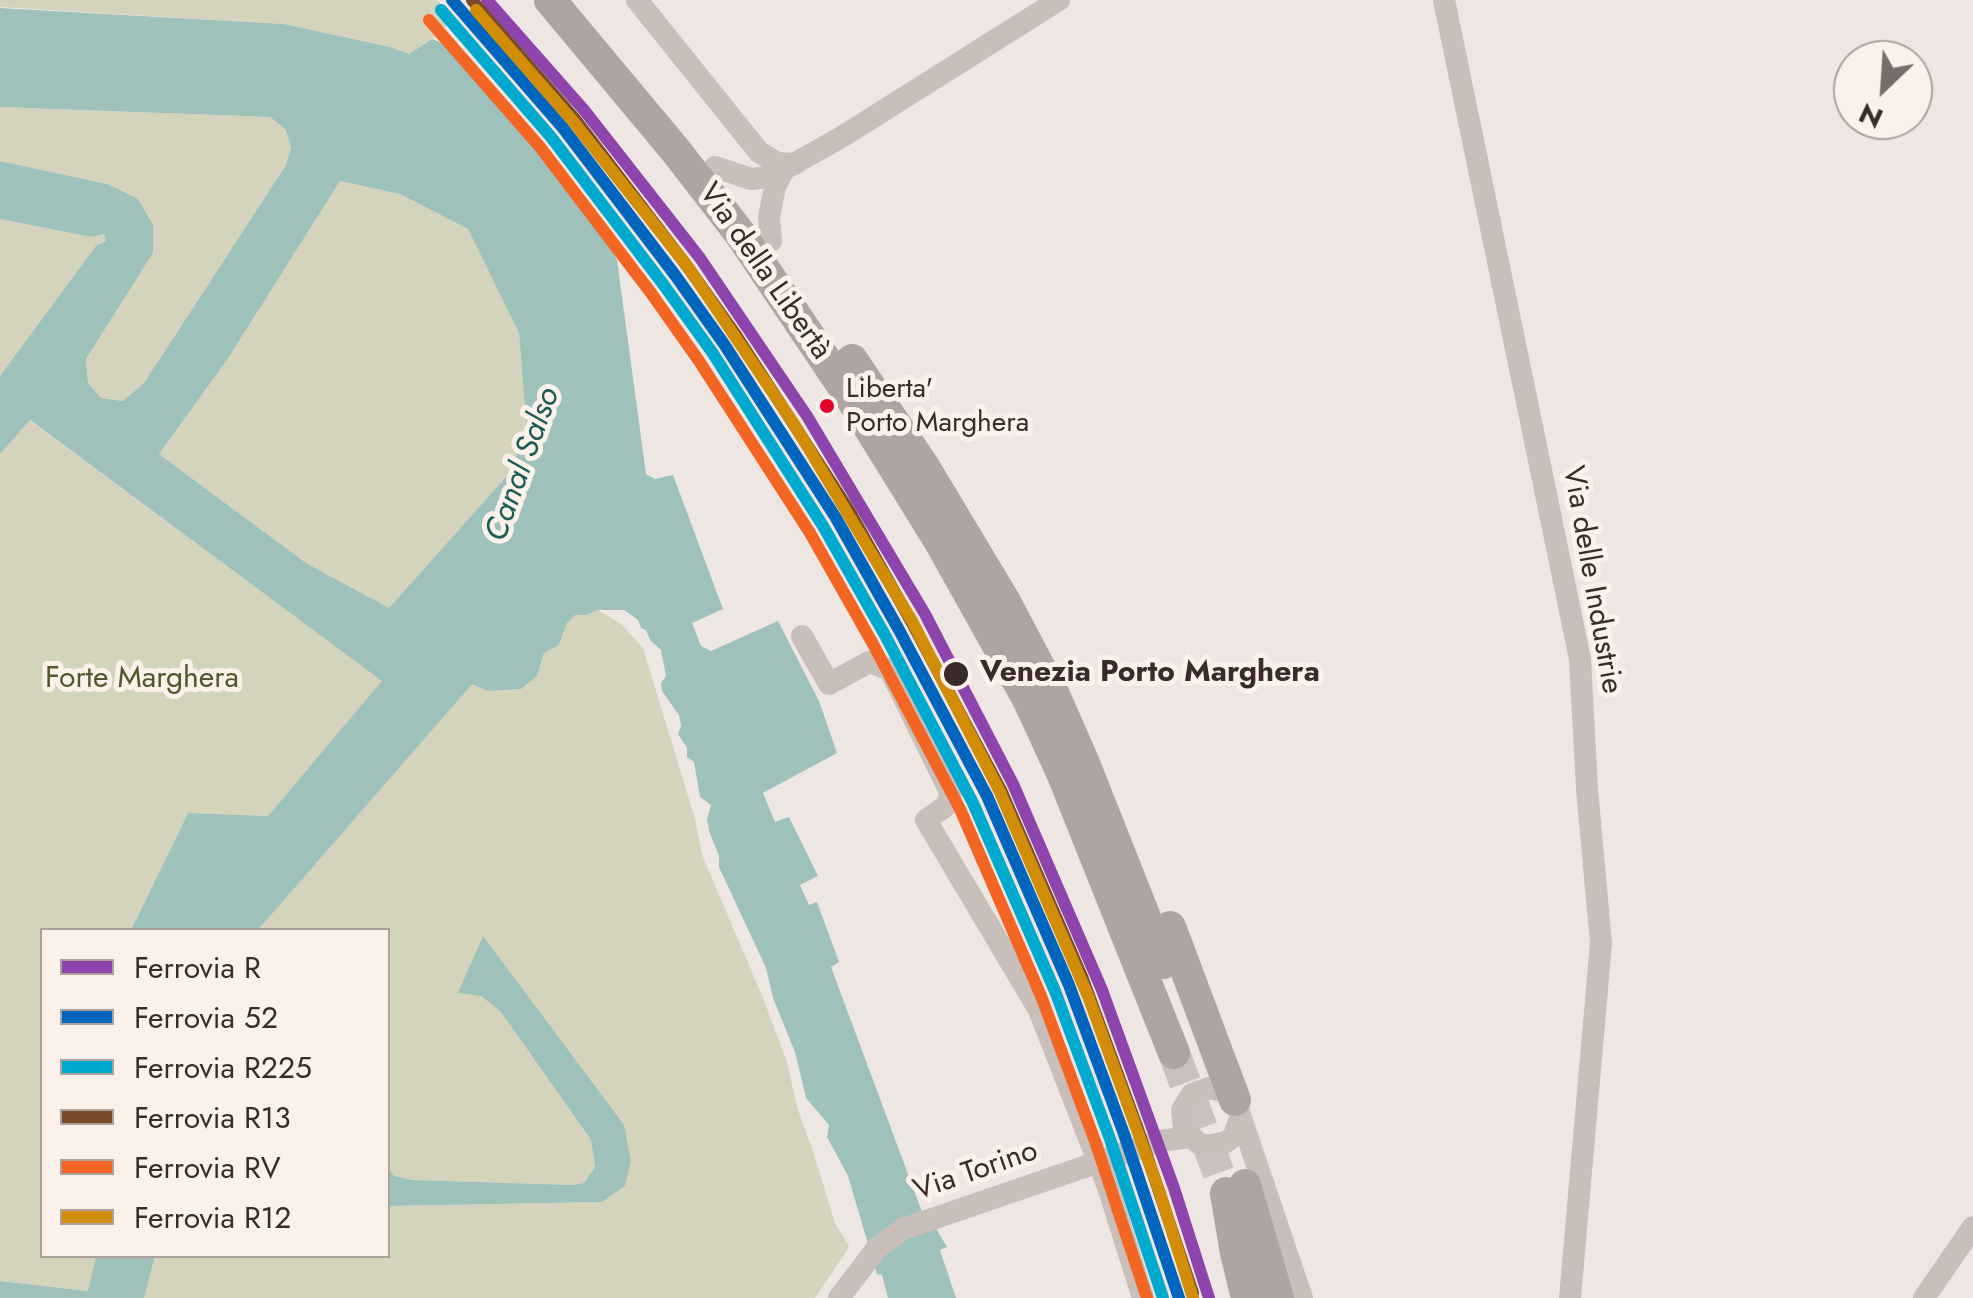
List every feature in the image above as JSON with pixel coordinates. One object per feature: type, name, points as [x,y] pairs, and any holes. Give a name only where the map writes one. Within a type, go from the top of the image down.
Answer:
[{"type":"highway","name":"Via della Libertà","points":[[550,0],[742,234],[939,540],[1028,701],[1185,1050],[1083,761],[1054,695],[1004,602],[924,467],[770,241],[715,166],[575,0]]},
{"type":"highway","points":[[1054,695],[1109,791],[1152,887],[1238,1109]]},
{"type":"highway","points":[[1241,1178],[1236,1253],[1247,1298]]},
{"type":"highway","points":[[1241,1178],[1260,1298]]},
{"type":"highway","points":[[1241,1178],[1278,1298]]},
{"type":"street","points":[[637,0],[759,152],[790,166]]},
{"type":"street","points":[[715,166],[750,180],[770,177],[1059,0]]},
{"type":"street","name":"Via delle Industrie","points":[[1444,0],[1580,659],[1587,789],[1602,943],[1570,1298]]},
{"type":"street","points":[[770,241],[775,186],[790,166]]},
{"type":"street","points":[[802,636],[829,684],[869,662],[890,670],[951,794],[946,806],[926,820],[1039,1010],[1108,1187],[1142,1298]]},
{"type":"street","points":[[1241,1178],[1245,1147],[1226,1142],[1207,1146],[1186,1128],[1182,1110],[1200,1090],[1219,1089],[1238,1109],[1241,1178],[1302,1298]]},
{"type":"street","points":[[1226,1142],[1238,1128],[1238,1109]]},
{"type":"street","name":"Via Torino","points":[[839,1298],[864,1262],[890,1237],[922,1222],[1186,1128]]},
{"type":"street","points":[[1924,1298],[1973,1227]]},
{"type":"green space","points":[[0,0],[437,0],[455,18],[409,54],[284,24],[0,7]]},
{"type":"green space","points":[[0,107],[270,117],[286,130],[291,148],[286,165],[144,383],[123,401],[101,398],[88,383],[86,359],[153,253],[107,184],[0,161]]},
{"type":"green space","points":[[340,181],[400,194],[468,229],[519,333],[526,422],[513,469],[389,608],[306,563],[159,454],[227,360]]},
{"type":"green space","points":[[0,219],[91,237],[104,234],[106,241],[96,247],[0,376]]},
{"type":"green space","name":"Forte Marghera","points":[[29,420],[383,681],[268,816],[188,813],[132,928],[40,928],[40,1258],[96,1258],[89,1291],[0,1281],[0,454]]},
{"type":"green space","points":[[598,610],[621,624],[643,648],[695,819],[702,855],[787,1062],[797,1107],[835,1223],[849,1246],[844,1255],[815,1298],[144,1298],[154,1258],[390,1258],[390,1206],[602,1202],[625,1186],[524,992],[481,996],[501,1012],[591,1140],[595,1167],[584,1183],[412,1180],[394,1176],[390,1171],[390,928],[260,928],[472,683],[487,691],[521,689],[540,667],[544,653],[559,645],[575,614],[587,615]]},
{"type":"water","name":"Canal Salso","points":[[0,8],[284,24],[409,54],[432,39],[451,47],[471,63],[566,173],[617,260],[646,474],[655,479],[673,475],[723,609],[692,623],[701,646],[711,651],[778,621],[819,701],[837,753],[763,793],[775,822],[789,817],[818,876],[800,885],[809,905],[817,902],[839,962],[831,967],[918,1201],[947,1247],[940,1250],[956,1298],[888,1298],[848,1176],[827,1137],[829,1125],[806,1098],[795,1052],[773,998],[766,968],[719,867],[707,819],[711,805],[700,797],[694,762],[687,757],[687,748],[678,734],[679,715],[662,691],[661,683],[666,676],[661,650],[638,620],[624,610],[575,615],[567,623],[559,645],[544,653],[537,676],[521,689],[487,691],[472,684],[260,928],[132,928],[188,813],[268,816],[382,681],[30,420],[0,454],[0,376],[96,246],[106,241],[104,234],[91,237],[0,219],[0,161],[107,184],[138,199],[153,225],[153,253],[86,359],[88,383],[101,398],[123,401],[144,383],[286,165],[291,148],[286,130],[270,117],[0,107]],"holes":[[[340,181],[400,194],[468,229],[519,333],[526,422],[513,469],[389,608],[306,563],[159,454],[227,360]]]},
{"type":"water","points":[[483,936],[624,1125],[631,1161],[625,1186],[602,1202],[390,1206],[390,1171],[412,1180],[573,1185],[584,1183],[595,1167],[591,1140],[501,1012],[481,996],[458,993]]},
{"type":"water","points":[[96,1258],[154,1258],[144,1298],[0,1298],[0,1281],[88,1291]]},
{"type":"tunnel","points":[[1174,1053],[1226,1193]]},
{"type":"rail line","name":"52","points":[[452,0],[563,128],[724,344],[836,518],[899,630],[987,796],[1069,985],[1179,1298]]},
{"type":"rail line","name":"R13","points":[[472,0],[575,119],[687,266],[849,510],[1001,790],[1083,979],[1193,1293]]},
{"type":"rail line","name":"R","points":[[487,0],[584,110],[700,258],[807,416],[925,614],[1013,784],[1102,990],[1174,1188],[1209,1298]]},
{"type":"rail line","name":"R225","points":[[441,10],[551,137],[712,352],[823,526],[886,637],[973,803],[1055,991],[1163,1298]]},
{"type":"rail line","name":"R12","points":[[476,10],[572,120],[688,267],[794,424],[912,621],[999,790],[1088,996],[1160,1193],[1193,1298]]},
{"type":"rail line","name":"RV","points":[[429,20],[540,147],[651,293],[810,533],[873,644],[960,809],[1041,996],[1147,1298]]},
{"type":"place","name":"Liberta' Porto Marghera","points":[[827,406]]},
{"type":"place","name":"Venezia Porto Marghera","points":[[956,674]]}]
